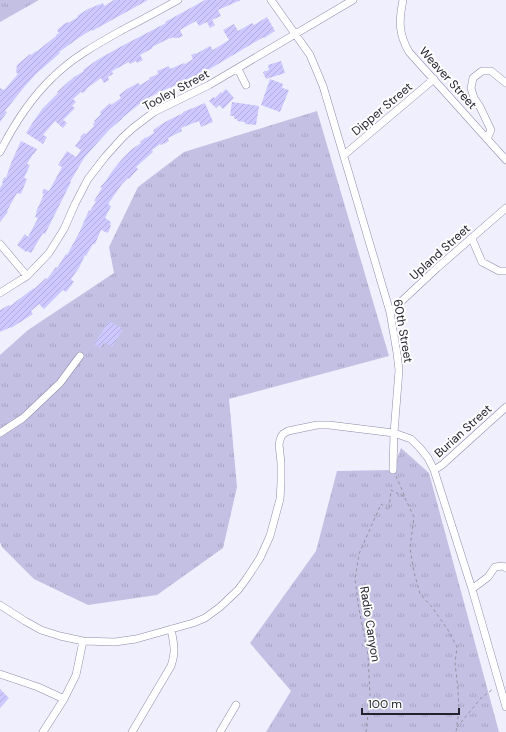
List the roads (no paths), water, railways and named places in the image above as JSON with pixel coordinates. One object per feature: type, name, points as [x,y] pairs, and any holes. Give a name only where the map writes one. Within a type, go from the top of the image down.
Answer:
[{"type":"street","points":[[0,152],[15,123],[44,86],[54,76],[73,60],[98,43],[178,0]]},
{"type":"street","name":"60th Street","points":[[271,0],[310,55],[323,86],[390,312],[399,370],[394,432],[393,470]]},
{"type":"street","name":"Tooley Street","points":[[0,292],[26,276],[49,252],[64,229],[88,179],[105,157],[133,128],[154,112],[209,86],[352,0]]},
{"type":"street","name":"Weaver Street","points":[[403,0],[400,16],[403,43],[409,52],[506,160]]},
{"type":"street","points":[[238,69],[246,84]]},
{"type":"street","points":[[487,139],[491,130],[474,98],[471,88],[473,78],[482,71],[491,71],[506,83]]},
{"type":"street","name":"Dipper Street","points":[[344,155],[434,79]]},
{"type":"street","name":"Upland Street","points":[[390,312],[437,268],[506,208]]},
{"type":"street","points":[[472,239],[482,262],[499,271],[506,271]]},
{"type":"street","points":[[0,244],[26,276]]},
{"type":"street","points":[[0,433],[24,418],[60,383],[80,356]]},
{"type":"street","name":"Burian Street","points":[[434,470],[442,465],[506,407]]},
{"type":"street","points":[[0,605],[41,630],[83,641],[115,642],[136,639],[193,623],[205,618],[220,607],[238,590],[260,558],[270,536],[280,499],[281,463],[279,444],[283,434],[288,431],[316,425],[394,432],[411,439],[428,458],[434,470],[506,703]]},
{"type":"street","points":[[472,589],[488,577],[495,567],[503,566],[506,568]]},
{"type":"street","points":[[132,732],[171,666],[174,656],[174,646],[171,629]]},
{"type":"street","points":[[43,732],[64,699],[76,675],[83,641]]},
{"type":"street","points":[[0,674],[38,687],[64,699]]},
{"type":"street","points":[[220,732],[236,705]]}]
